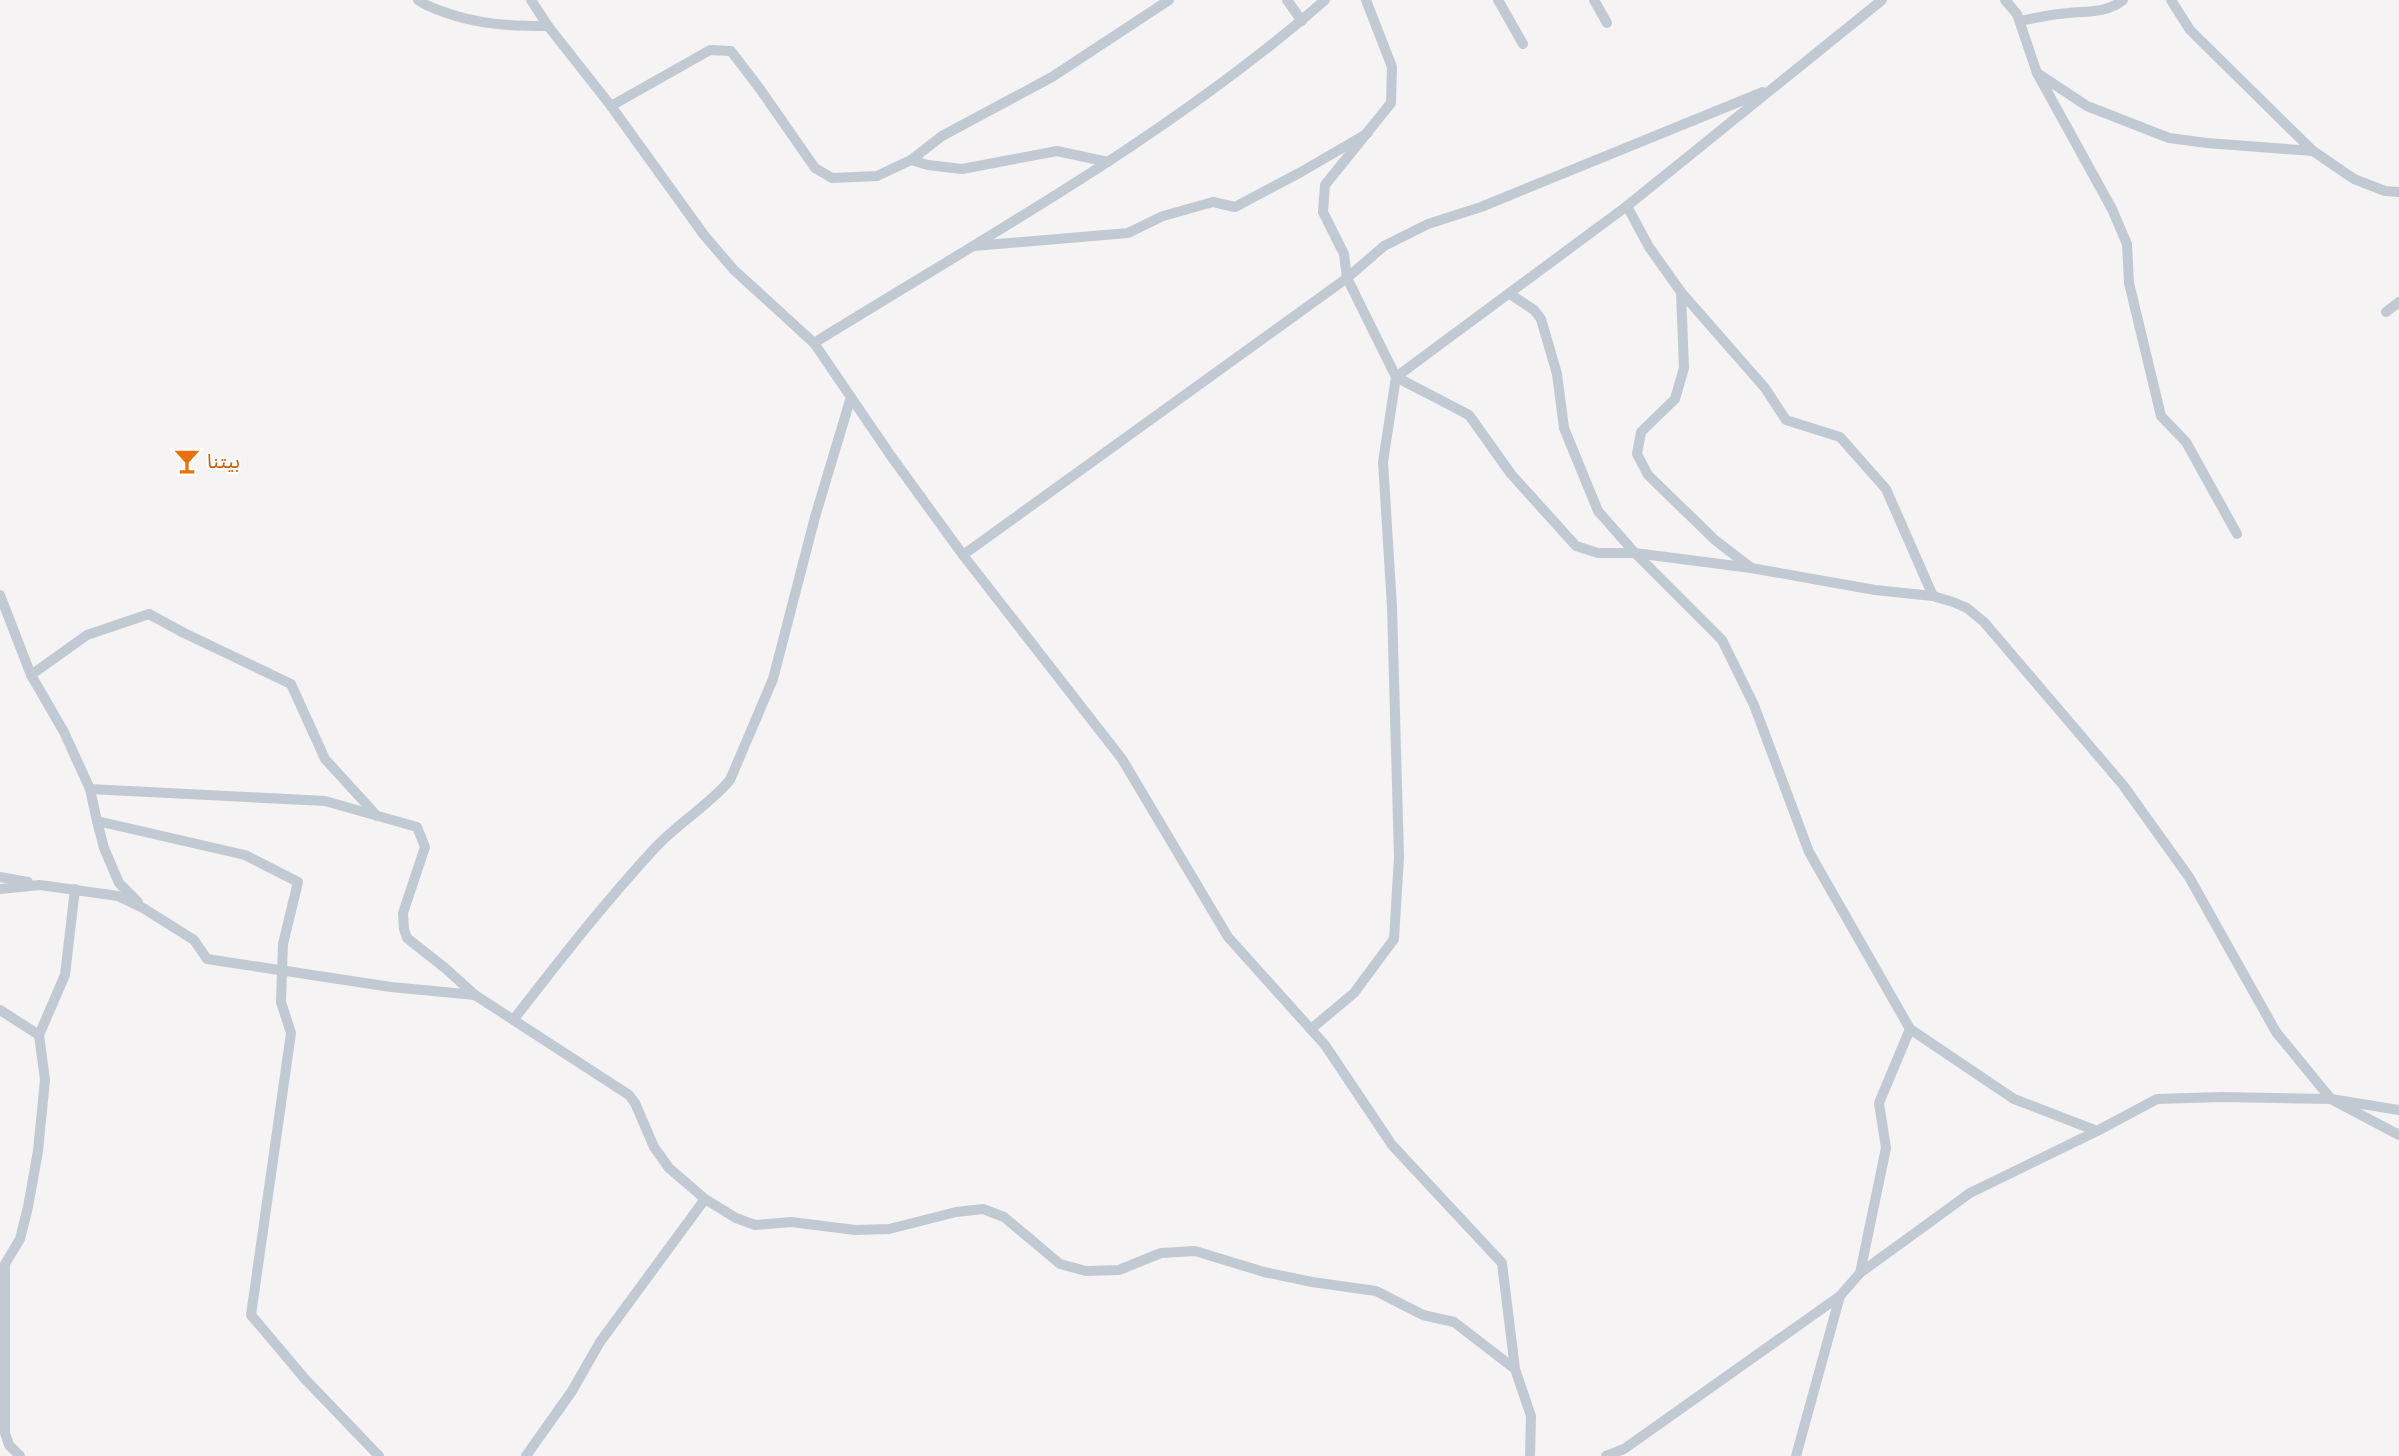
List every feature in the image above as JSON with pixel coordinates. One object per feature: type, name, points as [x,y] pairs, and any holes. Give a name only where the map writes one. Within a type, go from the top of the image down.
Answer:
[{"type":"street","points":[[418,0],[424,5],[464,19],[504,26],[548,26]]},
{"type":"street","points":[[531,0],[704,235],[734,270],[814,343],[963,555],[1122,759],[1228,937],[1325,1045],[1392,1145],[1502,1263],[1515,1369],[1531,1416],[1530,1456]]},
{"type":"street","points":[[611,106],[711,50],[731,51],[815,168],[832,178],[877,176],[911,160],[942,136],[1052,77],[1169,0]]},
{"type":"street","points":[[1287,0],[1302,21]]},
{"type":"street","points":[[814,343],[1108,162],[1206,95],[1302,21],[1325,0]]},
{"type":"street","points":[[1311,1029],[1354,993],[1394,939],[1399,857],[1392,607],[1383,462],[1396,377],[1347,278],[1344,254],[1323,212],[1325,185],[1391,103],[1392,66],[1366,0]]},
{"type":"street","points":[[1498,0],[1523,44]]},
{"type":"street","points":[[1594,0],[1607,22]]},
{"type":"street","points":[[1396,377],[1627,206],[1882,0]]},
{"type":"street","points":[[2005,0],[2017,14],[2037,73],[2112,209],[2127,244],[2129,283],[2161,416],[2186,442],[2237,534]]},
{"type":"street","points":[[2020,21],[2068,13],[2091,12],[2115,7],[2123,0]]},
{"type":"street","points":[[2171,0],[2190,30],[2313,150],[2354,179],[2385,190],[2399,192]]},
{"type":"street","points":[[2037,73],[2087,106],[2169,138],[2207,143],[2313,150]]},
{"type":"street","points":[[963,555],[1347,278],[1384,246],[1428,224],[1481,207],[1774,88]]},
{"type":"street","points":[[970,246],[1128,233],[1164,216],[1213,202],[1235,207],[1368,134]]},
{"type":"street","points":[[911,160],[928,165],[962,169],[1057,151],[1108,162]]},
{"type":"street","points":[[1627,206],[1649,247],[1681,292],[1765,388],[1786,420],[1840,436],[1886,489],[1933,596]]},
{"type":"street","points":[[1681,292],[1684,368],[1675,399],[1641,432],[1637,454],[1648,476],[1715,540],[1751,568]]},
{"type":"street","points":[[1510,294],[1534,310],[1541,320],[1557,374],[1564,428],[1598,511],[1635,553],[1722,640],[1754,705],[1809,852],[1910,1029],[2014,1099],[2097,1131]]},
{"type":"street","points":[[2386,312],[2399,302]]},
{"type":"street","points":[[1396,377],[1469,415],[1511,474],[1576,546],[1598,553],[1635,553],[1751,568],[1875,590],[1933,596],[1967,608],[1984,622],[2123,785],[2189,877],[2276,1032],[2331,1099],[2399,1135]]},
{"type":"street","points":[[514,1019],[573,944],[656,847],[719,793],[730,780],[773,679],[812,528],[852,397]]},
{"type":"street","points":[[0,595],[31,675],[64,732],[90,789],[104,848],[119,883],[143,908]]},
{"type":"street","points":[[31,675],[87,635],[149,614],[291,684],[325,759],[377,816]]},
{"type":"street","points":[[90,789],[326,801],[417,827],[425,847],[403,913],[407,939],[475,995],[629,1095],[635,1103],[654,1147],[669,1168],[705,1198],[736,1218],[755,1225],[791,1222],[855,1230],[889,1229],[956,1212],[983,1209],[1004,1217],[1060,1264],[1086,1271],[1119,1270],[1161,1253],[1195,1251],[1264,1272],[1312,1282],[1376,1291],[1423,1315],[1454,1322],[1515,1369]]},
{"type":"street","points":[[97,821],[245,855],[298,882],[283,944],[281,1002],[291,1033],[251,1315],[304,1379],[379,1456]]},
{"type":"street","points":[[0,877],[118,896],[143,908],[194,940],[207,959],[391,987],[475,995]]},
{"type":"street","points":[[0,889],[40,885]]},
{"type":"street","points":[[20,1456],[9,1445],[2,1433],[2,1265],[20,1239],[38,1150],[45,1080],[39,1035],[65,975],[75,889]]},
{"type":"street","points":[[0,1010],[39,1035]]},
{"type":"street","points":[[1860,1273],[1886,1148],[1879,1103],[1910,1029]]},
{"type":"street","points":[[1606,1456],[1624,1449],[1840,1296],[1860,1273],[1970,1193],[2157,1099],[2222,1096],[2331,1099],[2399,1110]]},
{"type":"street","points":[[526,1456],[572,1391],[600,1342],[705,1198]]},
{"type":"street","points":[[1796,1456],[1840,1296]]},
{"type":"place","name":"بيتنا","points":[[187,461]]}]
